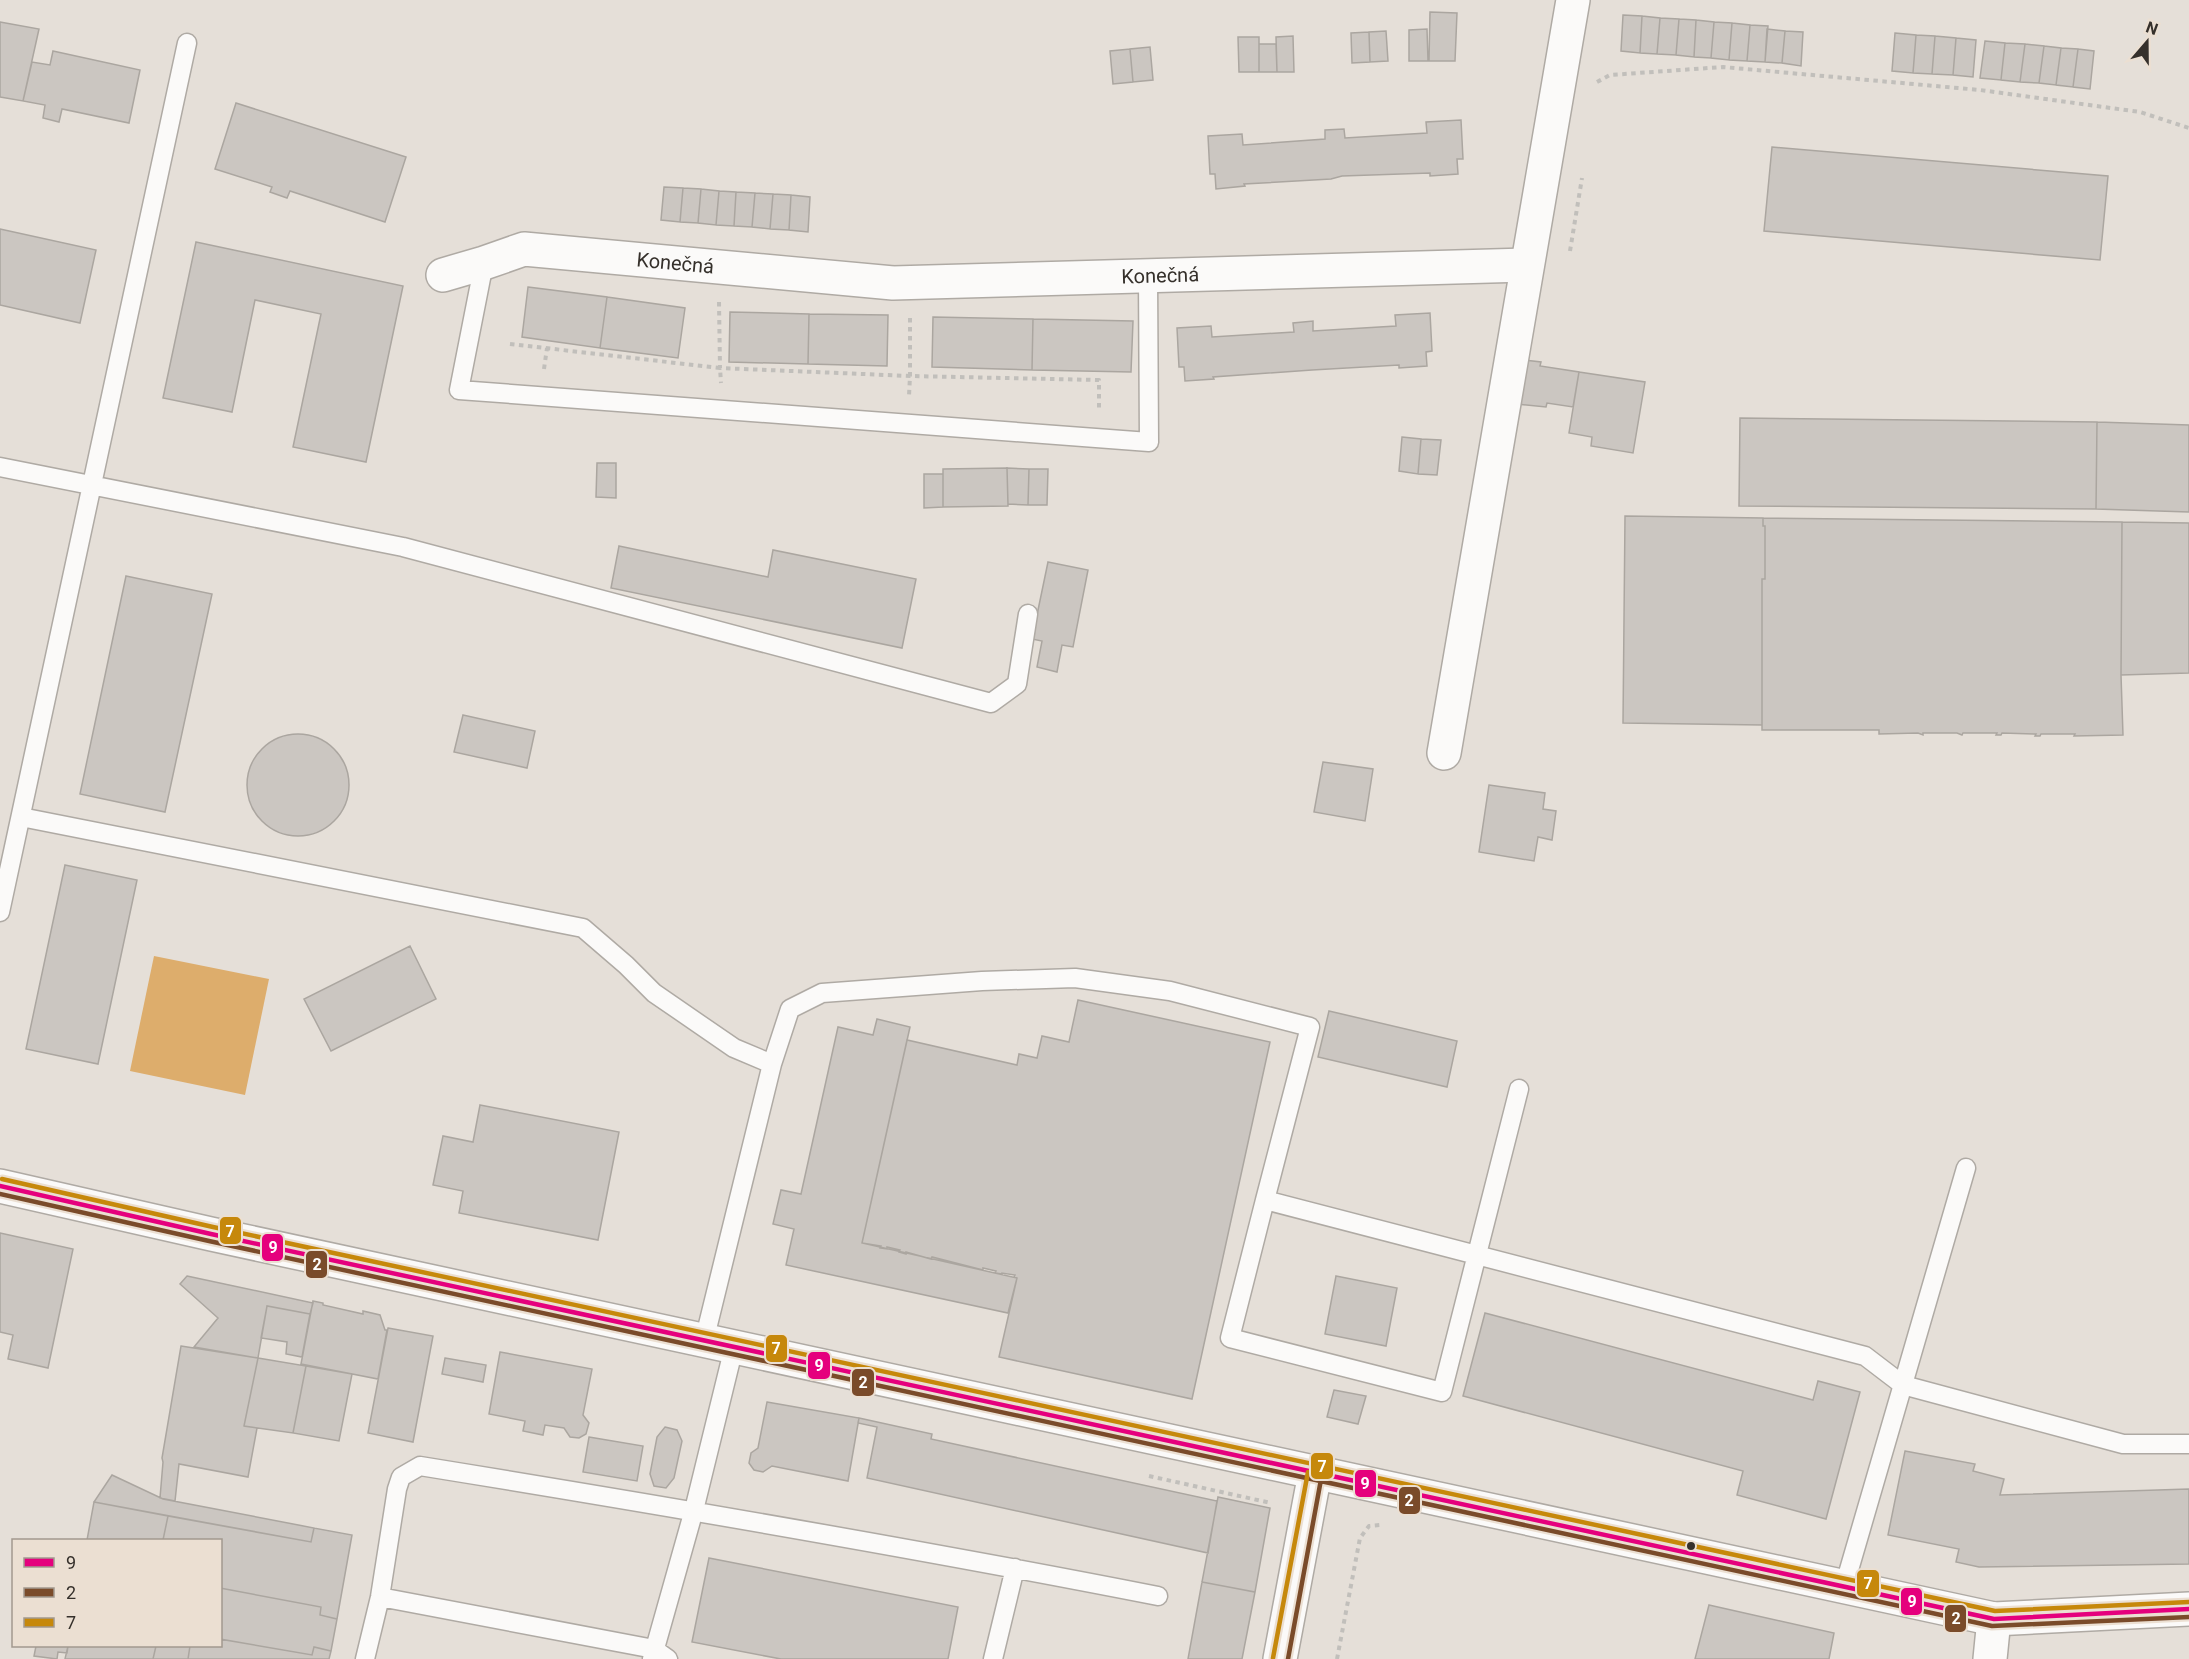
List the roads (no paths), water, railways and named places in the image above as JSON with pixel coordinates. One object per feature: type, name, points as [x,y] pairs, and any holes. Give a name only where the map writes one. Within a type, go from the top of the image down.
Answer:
[{"type":"street","points":[[1444,753],[1573,0]]},
{"type":"street","name":"Konečná","points":[[484,263],[524,249],[893,283],[1527,266]]},
{"type":"street","points":[[443,275],[484,263]]},
{"type":"street","points":[[0,1186],[222,1237],[1994,1619],[2189,1609]]},
{"type":"street","points":[[1280,1659],[1315,1473]]},
{"type":"street","points":[[1990,1659],[1994,1619]]},
{"type":"lane","points":[[0,912],[187,43]]},
{"type":"lane","points":[[484,263],[459,390],[1149,442],[1141,277]]},
{"type":"lane","points":[[0,467],[404,547],[991,703],[1017,684],[1028,614]]},
{"type":"lane","points":[[21,817],[583,928],[654,993],[734,1048],[772,1064]]},
{"type":"lane","points":[[380,1597],[658,1656],[694,1510],[719,1344],[772,1064],[790,1009],[822,993],[982,981],[1075,978],[1170,990],[1310,1027],[1230,1338],[1442,1392],[1519,1089]]},
{"type":"lane","points":[[1844,1587],[1966,1168]]},
{"type":"lane","points":[[1265,1200],[1865,1356],[1903,1385],[2123,1444],[2189,1444]]},
{"type":"lane","points":[[365,1659],[380,1597],[397,1489],[401,1477],[420,1466],[694,1510],[1158,1596]]},
{"type":"lane","points":[[993,1659],[1015,1568]]}]
